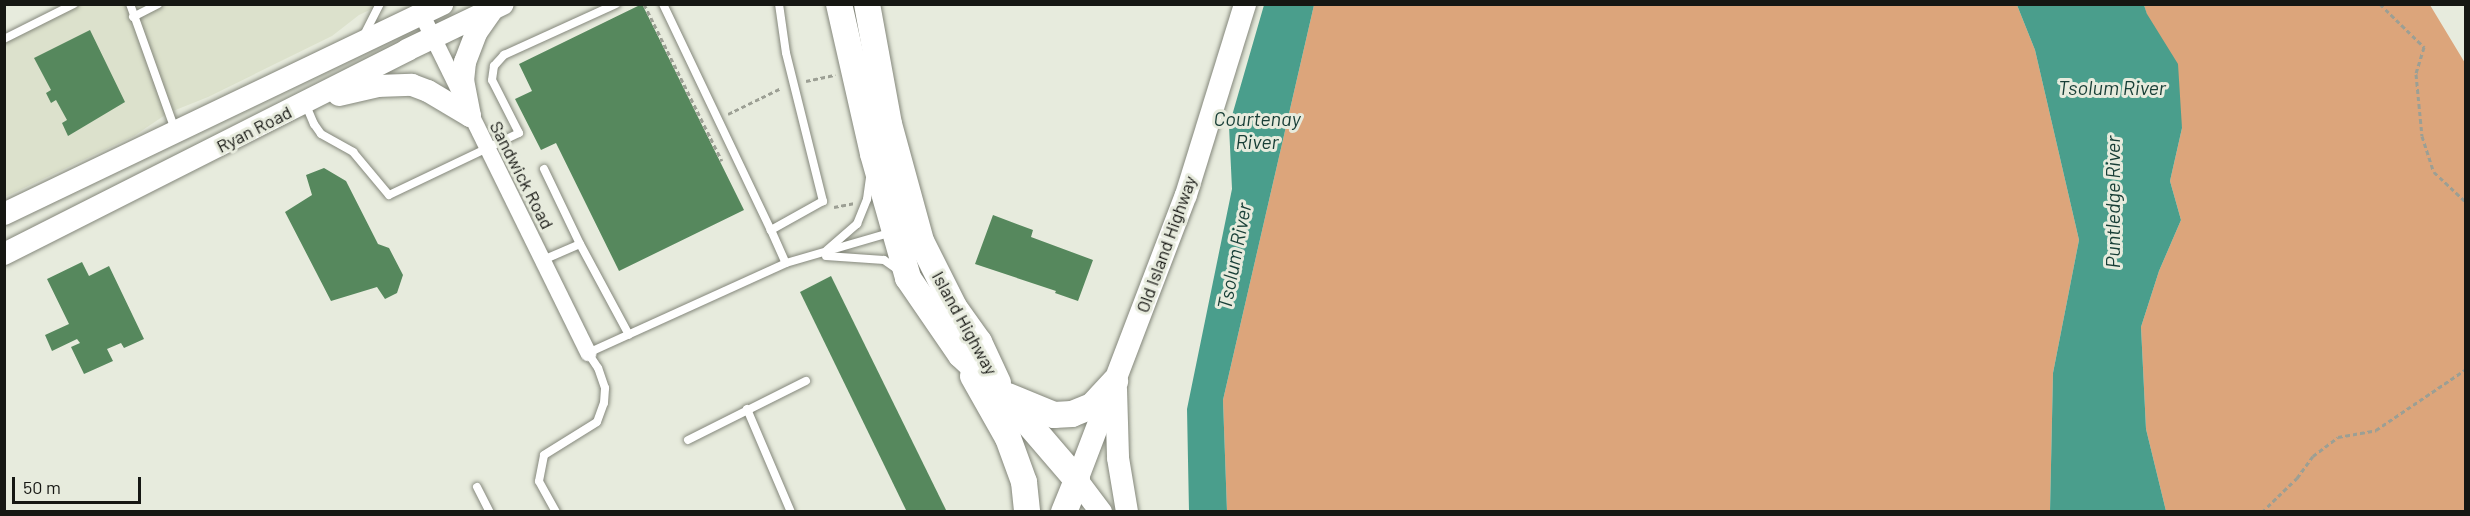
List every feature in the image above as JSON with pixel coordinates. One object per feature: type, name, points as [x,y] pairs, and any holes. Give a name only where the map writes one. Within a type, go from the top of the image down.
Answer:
[{"type":"main road","name":"Ryan Road","points":[[4,214],[175,130],[353,49],[419,10],[442,4]]},
{"type":"main road","name":"Island Highway","points":[[839,4],[873,154],[908,278],[961,355],[1004,394]]},
{"type":"main road","name":"Old Island Highway","points":[[1077,480],[1186,195],[1245,4]]},
{"type":"main road","name":"Island Highway","points":[[867,5],[889,124],[921,241],[954,307],[979,342],[1004,394]]},
{"type":"main road","name":"Ryan Road","points":[[4,254],[431,38],[498,7]]},
{"type":"main road","points":[[470,116],[463,81],[465,62],[476,33],[498,7]]},
{"type":"main road","points":[[305,103],[377,86],[404,84],[428,91],[470,116]]},
{"type":"main road","points":[[961,355],[1008,438],[1024,482],[1027,512]]},
{"type":"main road","points":[[1004,394],[1054,415],[1072,414],[1092,406],[1115,381]]},
{"type":"main road","points":[[1115,381],[1118,458],[1127,512]]},
{"type":"main road","points":[[1004,394],[1101,512]]},
{"type":"main road","points":[[1064,512],[1077,480]]},
{"type":"street","name":"Sandwick Road","points":[[419,10],[588,353]]},
{"type":"lane","points":[[4,39],[74,4]]},
{"type":"lane","points":[[130,4],[175,130]]},
{"type":"lane","points":[[133,17],[158,4]]},
{"type":"lane","points":[[353,49],[366,33],[380,4]]},
{"type":"lane","points":[[305,103],[321,134],[353,152],[389,195],[488,150],[519,133],[492,80],[494,66],[504,55],[616,4]]},
{"type":"lane","points":[[663,4],[786,263]]},
{"type":"lane","points":[[771,230],[823,201],[791,74],[779,4]]},
{"type":"lane","points":[[819,255],[856,225],[867,199],[873,154]]},
{"type":"lane","points":[[544,169],[580,244],[629,335]]},
{"type":"lane","points":[[556,512],[539,481],[540,465],[544,455],[597,422],[604,403],[605,388],[598,368],[588,353],[786,263],[894,232],[921,241]]},
{"type":"lane","points":[[543,260],[580,244]]},
{"type":"lane","points":[[819,255],[884,261],[908,278]]},
{"type":"lane","points":[[688,440],[806,381]]},
{"type":"lane","points":[[747,409],[791,512]]},
{"type":"lane","points":[[477,487],[490,512]]},
{"type":"path","points":[[644,4],[723,163]]},
{"type":"path","points":[[2380,4],[2424,47],[2416,74],[2422,136],[2434,172],[2466,202]]},
{"type":"path","points":[[802,82],[836,75]]},
{"type":"path","points":[[726,114],[784,87]]},
{"type":"path","points":[[834,207],[855,203]]},
{"type":"path","points":[[2262,512],[2297,478],[2313,456],[2338,437],[2376,430],[2466,369]]},
{"type":"shaded area","points":[[74,5],[380,5],[359,15],[332,36],[208,97],[168,113],[134,136],[5,197],[5,39]]},
{"type":"shaded area","points":[[1314,5],[2017,5],[2035,50],[2079,240],[2053,373],[2050,511],[1227,511],[1223,400]]},
{"type":"shaded area","points":[[2144,5],[2430,5],[2465,63],[2465,511],[2166,511],[2146,429],[2141,327],[2159,271],[2181,220],[2170,181],[2182,128]]},
{"type":"water","name":"Courtenay River","points":[[1264,5],[1314,5],[1223,400],[1227,511],[1189,511],[1187,409],[1232,189],[1229,126]]},
{"type":"water","name":"Tsolum River","points":[[2017,5],[2144,5],[2147,14],[2178,64],[2182,128],[2170,181],[2181,220],[2159,271],[2141,327],[2146,429],[2166,511],[2050,511],[2053,373],[2079,240],[2035,50]]},
{"type":"building","points":[[642,4],[744,210],[619,271],[556,143],[541,150],[515,99],[532,91],[519,64]]},
{"type":"building","points":[[90,30],[125,102],[68,136],[62,123],[67,120],[56,100],[51,103],[46,93],[51,90],[34,58]]},
{"type":"building","points":[[324,168],[346,181],[378,244],[389,248],[403,275],[397,293],[385,299],[377,287],[331,301],[285,212],[312,195],[306,175]]},
{"type":"building","points":[[993,215],[1033,230],[1031,237],[1093,260],[1078,301],[1055,293],[1056,291],[975,264]]},
{"type":"building","points":[[82,262],[89,276],[109,266],[144,339],[124,348],[121,343],[107,349],[113,361],[84,374],[71,347],[80,343],[77,339],[52,351],[45,335],[69,324],[47,279]]},
{"type":"building","points":[[831,276],[947,512],[907,512],[800,292]]},
{"type":"water label","name":"Puntledge River","points":[[2112,202]]}]
